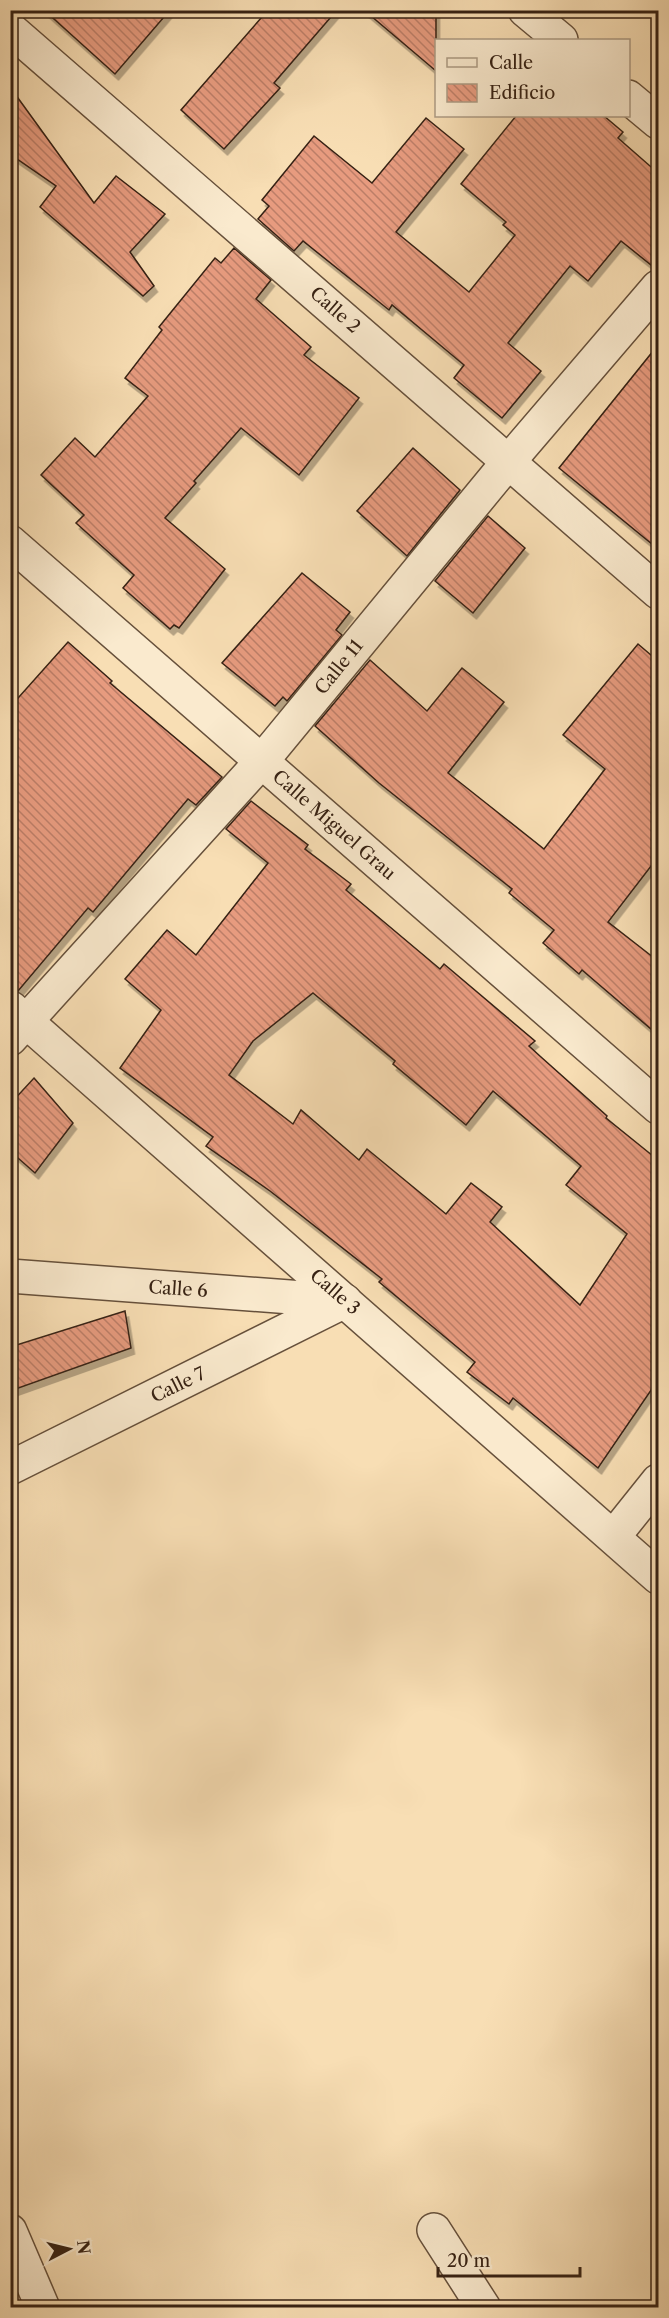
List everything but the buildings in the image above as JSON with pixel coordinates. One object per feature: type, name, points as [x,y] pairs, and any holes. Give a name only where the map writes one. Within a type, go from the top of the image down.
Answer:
[{"type":"street","points":[[525,10],[560,39]]},
{"type":"street","name":"Calle 2","points":[[10,28],[658,592]]},
{"type":"street","points":[[630,99],[658,122]]},
{"type":"street","name":"Calle 11","points":[[16,1023],[261,762],[508,461],[658,287]]},
{"type":"street","name":"Calle Miguel Grau","points":[[10,542],[658,1107]]},
{"type":"street","name":"Calle 3","points":[[16,1023],[345,1301],[658,1577]]},
{"type":"street","name":"Calle 6","points":[[10,1276],[345,1301]]},
{"type":"street","name":"Calle 7","points":[[10,1468],[345,1301]]},
{"type":"street","points":[[614,1536],[658,1480]]},
{"type":"street","points":[[434,2230],[484,2307]]},
{"type":"street","points":[[10,2231],[43,2307]]}]
